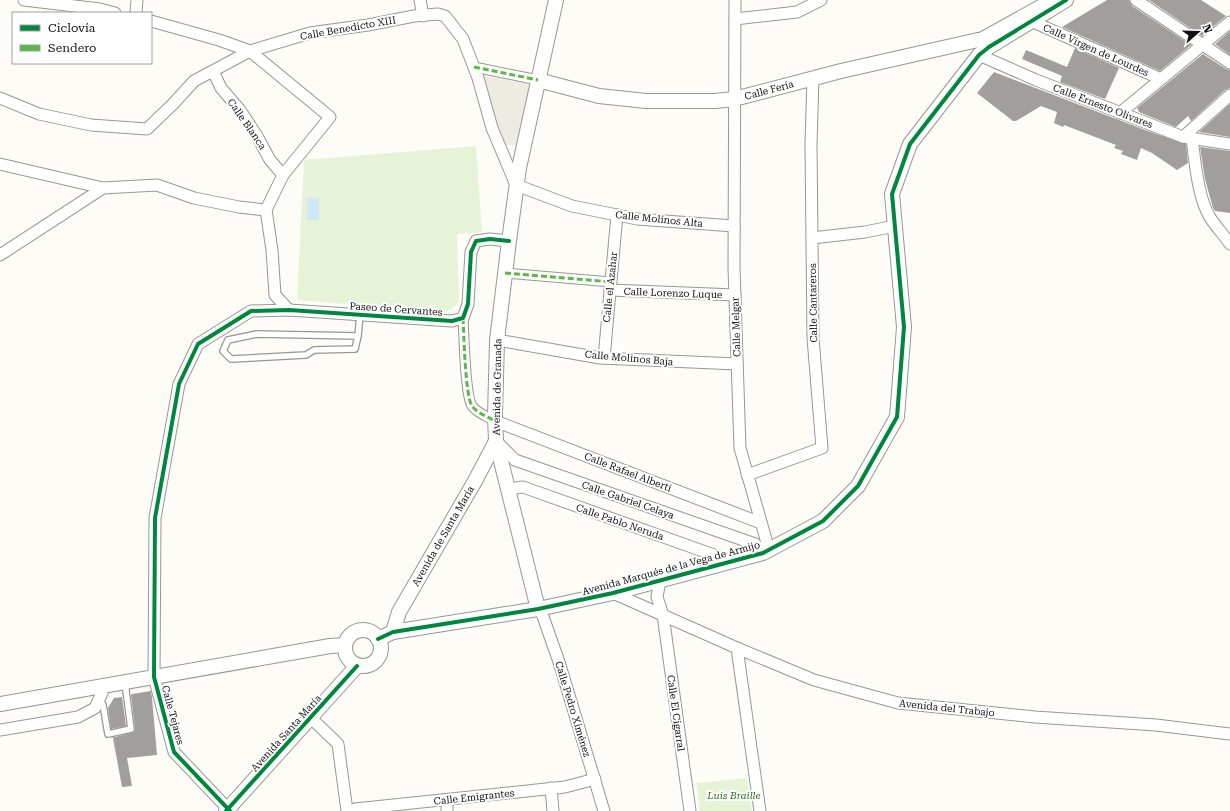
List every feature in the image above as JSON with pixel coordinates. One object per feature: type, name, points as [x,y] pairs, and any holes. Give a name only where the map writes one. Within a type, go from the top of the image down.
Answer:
[{"type":"street","points":[[24,0],[100,9],[111,12]]},
{"type":"street","points":[[136,12],[137,0]]},
{"type":"street","points":[[420,0],[423,16]]},
{"type":"street","name":"Avenida de Granada","points":[[539,608],[496,441],[497,340],[519,168],[556,0]]},
{"type":"street","name":"Calle Melgar","points":[[735,0],[734,226],[740,448],[761,523],[766,551]]},
{"type":"street","points":[[735,19],[797,12],[821,0]]},
{"type":"street","points":[[978,40],[1050,0]]},
{"type":"street","name":"Avenida Marqués de la Vega de Armijo","points":[[378,638],[393,632],[539,608],[613,593],[766,551],[823,521],[858,486],[897,418],[904,327],[892,194],[910,144],[979,55],[997,42],[1066,0]]},
{"type":"street","points":[[1136,0],[1230,63]]},
{"type":"street","name":"Calle Benedicto XIII","points":[[0,98],[39,114],[90,125],[147,129],[194,81],[250,51],[310,33],[368,25],[414,16],[438,14],[445,16],[463,39],[474,67]]},
{"type":"street","points":[[152,21],[219,40],[250,51],[330,117],[283,175],[266,210],[272,250],[275,294],[289,310]]},
{"type":"street","name":"Calle Virgen de Lourdes","points":[[1031,21],[1161,79]]},
{"type":"street","points":[[1120,113],[1230,22]]},
{"type":"street","name":"Calle Feria","points":[[538,80],[599,96],[646,101],[715,101],[734,99],[813,78],[978,40],[997,42]]},
{"type":"street","name":"Calle Ernesto Olivares","points":[[979,55],[1036,80],[1120,113],[1188,137],[1230,144]]},
{"type":"street","points":[[516,186],[492,128],[474,67],[538,80]]},
{"type":"street","name":"Calle Blanca","points":[[213,71],[221,88],[240,110],[258,136],[270,160],[283,175]]},
{"type":"street","name":"Calle Cantareros","points":[[748,476],[822,448],[812,338],[811,144],[813,78]]},
{"type":"street","points":[[1230,95],[1188,137],[1205,208],[1210,219],[1230,244]]},
{"type":"street","points":[[0,164],[103,188],[157,184],[194,198],[239,207],[266,210]]},
{"type":"street","name":"Calle Molinos Alta","points":[[516,186],[572,206],[636,219],[734,226]]},
{"type":"street","points":[[0,255],[103,188]]},
{"type":"street","name":"Calle el Azahar","points":[[604,358],[617,215]]},
{"type":"street","points":[[812,238],[865,232],[895,226]]},
{"type":"street","points":[[495,421],[472,407],[470,401],[467,385],[463,318],[468,304],[471,252],[476,241],[490,239],[509,241]]},
{"type":"street","points":[[505,273],[610,286]]},
{"type":"street","name":"Calle Lorenzo Luque","points":[[610,286],[735,295]]},
{"type":"street","name":"Paseo de Cervantes","points":[[154,677],[155,518],[179,384],[198,344],[251,311],[289,310],[452,321],[463,318]]},
{"type":"street","name":"Calle Molinos Baja","points":[[497,340],[604,358],[737,364]]},
{"type":"street","name":"Calle Rafael Alberti","points":[[495,421],[761,523]]},
{"type":"street","name":"Calle Gabriel Celaya","points":[[496,441],[515,460],[755,544],[766,551]]},
{"type":"street","name":"Avenida de Santa María","points":[[393,632],[400,612],[475,481],[496,441]]},
{"type":"street","name":"Calle Pablo Neruda","points":[[508,489],[523,488],[731,561]]},
{"type":"street","name":"Calle El Cigarral","points":[[660,580],[657,597],[663,615],[690,811]]},
{"type":"street","name":"Avenida del Trabajo","points":[[613,593],[737,648],[814,680],[898,703],[1035,717],[1156,725],[1230,734]]},
{"type":"street","name":"Calle Pedro Ximénez","points":[[539,608],[559,662],[604,811]]},
{"type":"street","points":[[362,630],[370,632],[378,638],[381,649],[379,658],[373,664],[365,667],[357,666],[350,661],[346,654],[345,645],[354,632],[362,630]]},
{"type":"street","points":[[0,704],[101,693],[125,683],[154,677],[330,646],[345,645]]},
{"type":"street","points":[[737,648],[760,811]]},
{"type":"street","name":"Avenida Santa María","points":[[228,810],[357,666]]},
{"type":"street","name":"Calle Tejares","points":[[154,677],[174,752],[228,810]]},
{"type":"street","points":[[0,730],[78,717],[95,708],[101,693]]},
{"type":"street","points":[[311,718],[338,744],[347,811]]},
{"type":"street","name":"Calle Emigrantes","points":[[352,811],[355,809],[565,787],[595,779]]},
{"type":"street","points":[[551,788],[553,811]]},
{"type":"street","points":[[447,800],[447,811]]},
{"type":"lane","points":[[358,336],[258,334],[228,340],[223,351],[231,359],[306,355],[314,350],[355,349],[358,336],[360,315]]},
{"type":"lane","points":[[101,693],[108,734],[131,729],[125,683]]},
{"type":"green space","points":[[476,146],[482,232],[457,234],[459,302],[452,309],[443,312],[297,300],[304,160]]},
{"type":"green space","name":"Luis Braille","points":[[747,778],[752,811],[700,811],[696,783]]},
{"type":"shaded area","points":[[482,75],[531,84],[517,145],[506,145],[497,125]]},
{"type":"water","points":[[307,197],[319,198],[319,220],[307,220]]},
{"type":"building","points":[[1107,0],[1129,0],[1132,6],[1191,45],[1160,71],[1062,27]]},
{"type":"building","points":[[1149,0],[1201,0],[1226,16],[1202,36]]},
{"type":"building","points":[[1230,31],[1230,55],[1215,44]]},
{"type":"building","points":[[1075,48],[1119,68],[1105,99],[1060,82],[1062,76],[1022,59],[1026,50],[1067,67]]},
{"type":"building","points":[[1203,54],[1230,70],[1230,88],[1225,90],[1191,121],[1188,116],[1176,127],[1139,112],[1137,108]]},
{"type":"building","points":[[994,72],[1145,130],[1186,144],[1188,163],[1177,170],[1152,153],[1141,148],[1137,160],[1121,154],[1123,151],[1114,148],[1116,145],[1064,125],[1063,127],[1054,123],[1057,112],[1041,106],[1016,121],[1013,121],[977,93]]},
{"type":"building","points":[[1230,104],[1230,137],[1199,132]]},
{"type":"building","points":[[1200,147],[1230,151],[1230,213],[1215,211],[1213,208],[1205,179]]},
{"type":"building","points":[[151,691],[157,755],[127,758],[132,786],[122,787],[113,738],[111,738],[134,732],[135,728],[131,695]]},
{"type":"building","points":[[122,697],[126,726],[111,729],[108,708],[114,698]]},
{"type":"marked path","points":[[474,67],[538,80]]},
{"type":"marked path","points":[[505,273],[611,282]]},
{"type":"marked path","points":[[463,318],[466,378],[470,400],[472,406],[477,411],[495,421]]},
{"type":"cycle path","points":[[378,639],[393,632],[538,609],[613,593],[763,553],[823,521],[858,486],[897,417],[904,327],[892,194],[910,144],[979,55],[989,47],[1066,0]]},
{"type":"cycle path","points":[[230,811],[174,752],[154,677],[155,518],[179,384],[198,344],[251,311],[289,310],[452,321],[463,318],[468,304],[471,252],[476,241],[490,239],[509,241]]},
{"type":"cycle path","points":[[226,811],[357,666]]}]
